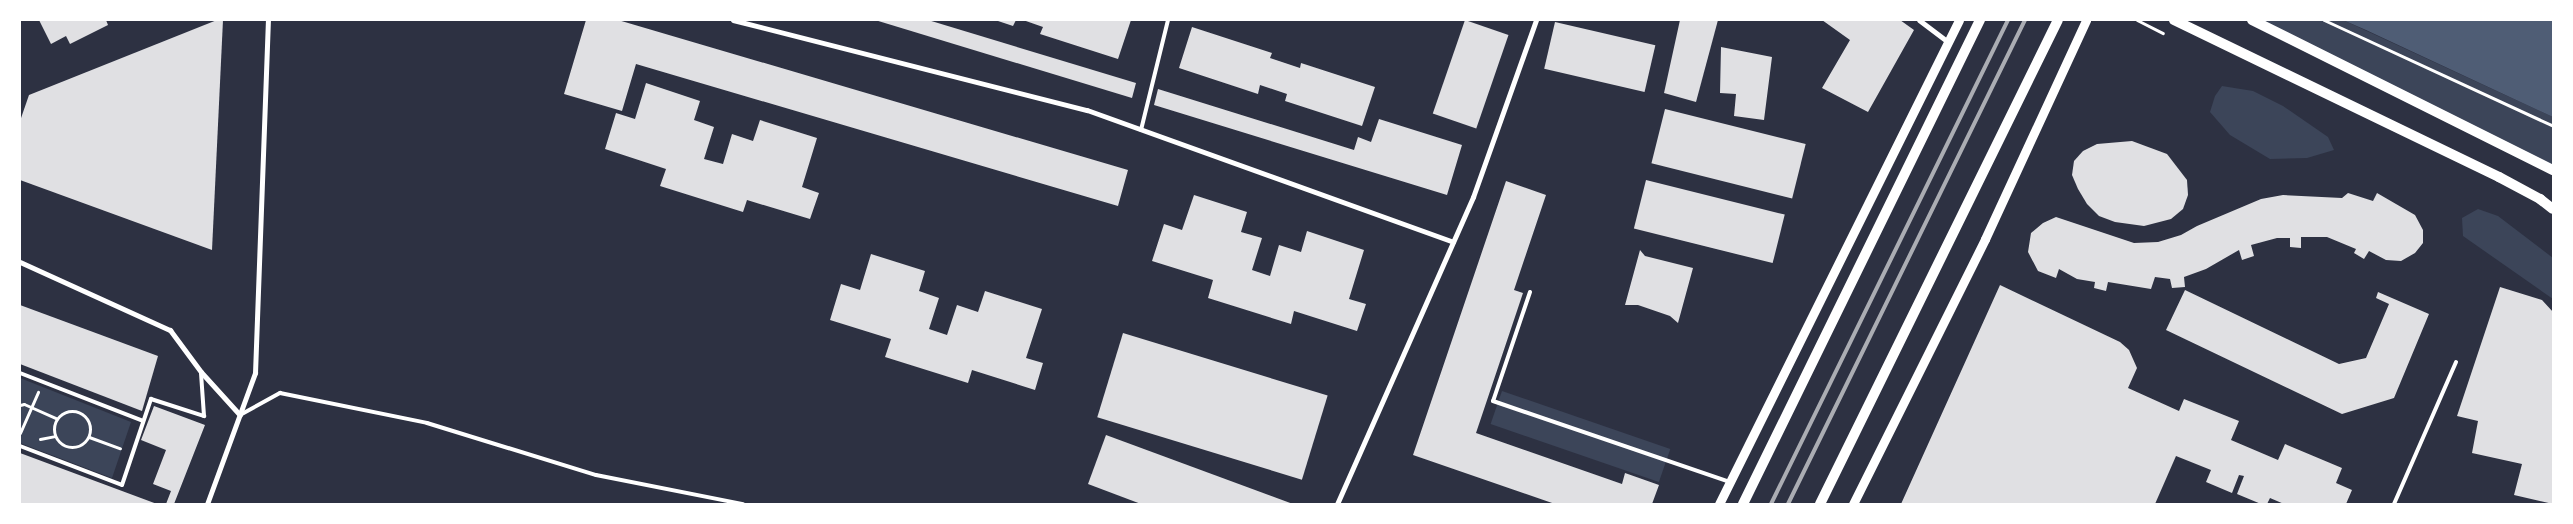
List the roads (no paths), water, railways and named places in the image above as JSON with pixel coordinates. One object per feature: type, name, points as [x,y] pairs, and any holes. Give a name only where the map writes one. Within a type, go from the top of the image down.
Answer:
[{"type":"main road","points":[[1743,504],[1980,20]]},
{"type":"main road","points":[[1820,504],[2058,20]]},
{"type":"main road","points":[[2174,20],[2499,177],[2540,198],[2553,209]]},
{"type":"main road","points":[[2252,20],[2553,170]]},
{"type":"street","points":[[207,504],[255,373],[268,20]]},
{"type":"street","points":[[734,20],[1088,110],[1453,242]]},
{"type":"street","points":[[1337,504],[1473,197],[1536,20]]},
{"type":"street","points":[[1919,20],[1948,42]]},
{"type":"street","points":[[1719,504],[1958,20]]},
{"type":"street","points":[[1853,504],[1984,239],[2086,20]]},
{"type":"street","points":[[20,262],[170,330],[201,372],[240,416]]},
{"type":"lane","points":[[1141,130],[1168,20]]},
{"type":"lane","points":[[1530,292],[1493,401],[1731,483]]},
{"type":"lane","points":[[2394,504],[2456,362]]},
{"type":"lane","points":[[20,446],[122,485],[150,399],[204,416],[201,372]]},
{"type":"lane","points":[[20,373],[143,421]]},
{"type":"lane","points":[[240,416],[280,393],[427,423],[596,475],[743,504]]},
{"type":"railway","points":[[1771,504],[2008,20]]},
{"type":"railway","points":[[1788,504],[2025,20]]}]
